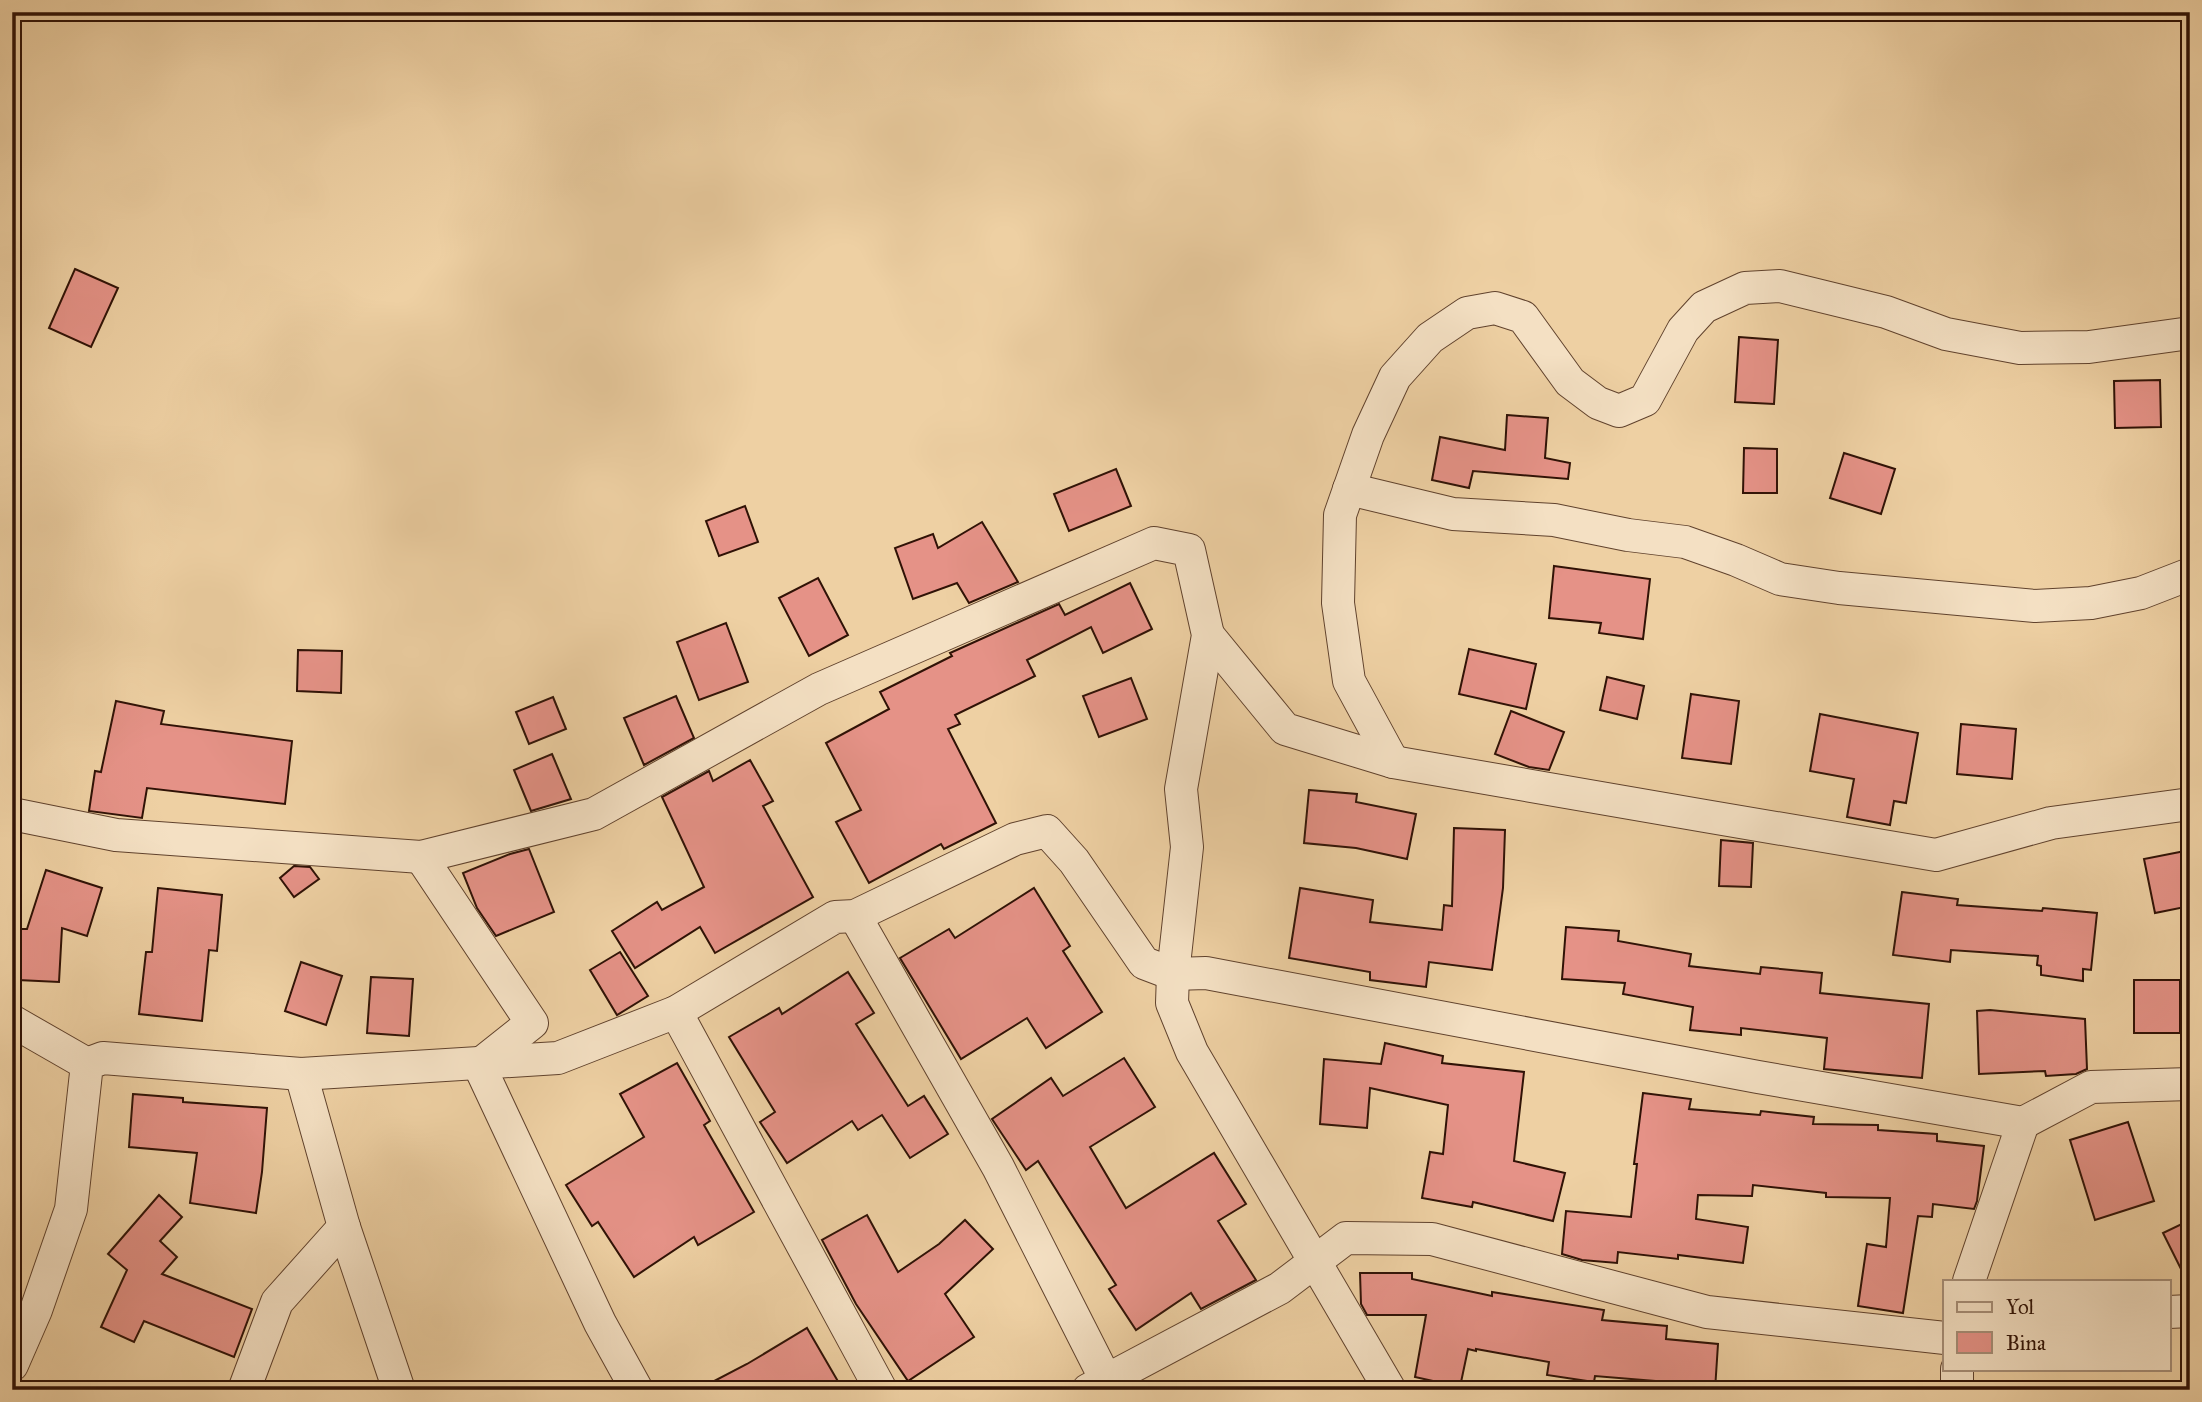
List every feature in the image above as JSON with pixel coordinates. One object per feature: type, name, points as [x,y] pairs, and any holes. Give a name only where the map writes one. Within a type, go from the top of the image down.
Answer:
[{"type":"street","points":[[1393,761],[1349,681],[1338,603],[1340,515],[1367,435],[1395,377],[1430,338],[1467,313],[1495,308],[1523,317],[1570,382],[1598,403],[1619,411],[1645,400],[1683,330],[1704,307],[1745,288],[1780,286],[1886,312],[1946,334],[2020,348],[2089,347],[2190,333]]},
{"type":"street","points":[[1349,489],[1453,514],[1554,520],[1628,536],[1685,542],[1780,579],[1839,588],[2035,606],[2091,603],[2141,593],[2190,574]]},
{"type":"street","points":[[12,814],[116,835],[421,857],[594,814],[819,689],[1154,543],[1189,550],[1208,635],[1181,789],[1187,847],[1172,1003],[1192,1052],[1390,1390]]},
{"type":"street","points":[[1208,635],[1285,729],[1393,761],[1936,855],[2050,823],[2190,804]]},
{"type":"street","points":[[87,1064],[103,1058],[301,1074],[558,1058],[676,1013],[835,917],[855,916],[1015,839],[1047,831],[1074,861],[1144,962],[1173,974],[1206,973],[1758,1077],[2023,1123],[2091,1087],[2190,1084]]},
{"type":"street","points":[[421,857],[532,1023],[479,1065]]},
{"type":"street","points":[[855,916],[998,1167],[1097,1385],[1280,1288],[1346,1238],[1432,1240],[1707,1312],[1943,1338]]},
{"type":"street","points":[[676,1013],[881,1390]]},
{"type":"street","points":[[12,1021],[87,1064]]},
{"type":"street","points":[[12,1365],[36,1310],[71,1209],[87,1064]]},
{"type":"street","points":[[479,1065],[600,1323],[638,1390]]},
{"type":"street","points":[[301,1074],[344,1227],[399,1390]]},
{"type":"street","points":[[1969,1280],[2023,1123]]},
{"type":"street","points":[[244,1390],[277,1302],[344,1227]]},
{"type":"street","points":[[2170,1312],[2190,1311]]},
{"type":"street","points":[[1957,1370],[1957,1390]]},
{"type":"building","points":[[75,269],[118,288],[91,347],[49,328]]},
{"type":"building","points":[[1739,337],[1778,340],[1774,404],[1735,402]]},
{"type":"building","points":[[2160,380],[2161,427],[2115,428],[2114,381]]},
{"type":"building","points":[[1507,415],[1548,418],[1545,458],[1570,463],[1568,479],[1473,471],[1469,488],[1432,480],[1440,437],[1505,450]]},
{"type":"building","points":[[1744,448],[1777,449],[1777,493],[1743,493]]},
{"type":"building","points":[[1844,453],[1895,469],[1881,514],[1830,498]]},
{"type":"building","points":[[1116,469],[1131,506],[1069,531],[1054,494]]},
{"type":"building","points":[[745,506],[758,542],[719,556],[706,521]]},
{"type":"building","points":[[982,522],[1018,582],[969,603],[957,583],[913,599],[895,548],[933,534],[938,548]]},
{"type":"building","points":[[1554,566],[1650,579],[1643,639],[1599,633],[1601,623],[1549,618]]},
{"type":"building","points":[[818,578],[848,635],[809,656],[779,598]]},
{"type":"building","points":[[1130,583],[1152,629],[1103,653],[1091,627],[1027,660],[1035,676],[955,715],[960,724],[948,729],[996,823],[944,849],[941,844],[869,883],[836,822],[861,810],[826,743],[889,709],[880,692],[952,656],[950,653],[1059,604],[1065,615]]},
{"type":"building","points":[[726,623],[748,682],[699,700],[677,642]]},
{"type":"building","points":[[1469,649],[1536,664],[1526,709],[1459,694]]},
{"type":"building","points":[[298,650],[342,651],[341,693],[297,691]]},
{"type":"building","points":[[1607,677],[1644,686],[1637,719],[1600,710]]},
{"type":"building","points":[[1131,678],[1147,719],[1099,737],[1083,696]]},
{"type":"building","points":[[1691,694],[1739,701],[1731,764],[1682,758]]},
{"type":"building","points":[[676,696],[694,738],[644,765],[624,718]]},
{"type":"building","points":[[553,697],[566,729],[529,744],[516,712]]},
{"type":"building","points":[[116,701],[164,711],[161,724],[292,741],[285,804],[147,788],[142,818],[89,811],[95,771],[101,772]]},
{"type":"building","points":[[1511,711],[1564,732],[1549,770],[1529,767],[1495,754]]},
{"type":"building","points":[[1820,714],[1918,733],[1906,803],[1894,801],[1890,825],[1847,817],[1854,779],[1810,771]]},
{"type":"building","points":[[1961,724],[2016,729],[2012,779],[1957,774]]},
{"type":"building","points":[[552,754],[571,799],[531,811],[514,770]]},
{"type":"building","points":[[750,760],[773,801],[763,806],[813,897],[715,953],[700,927],[635,968],[612,931],[657,902],[662,910],[704,887],[662,797],[709,771],[713,781]]},
{"type":"building","points":[[1309,790],[1357,794],[1356,802],[1416,814],[1407,859],[1356,848],[1304,843]]},
{"type":"building","points":[[1454,828],[1505,830],[1503,888],[1492,970],[1429,962],[1426,987],[1370,980],[1370,972],[1289,958],[1300,888],[1373,900],[1370,922],[1442,930],[1444,905],[1452,906]]},
{"type":"building","points":[[1721,840],[1753,843],[1751,887],[1719,886]]},
{"type":"building","points":[[529,849],[554,912],[496,936],[477,908],[463,873]]},
{"type":"building","points":[[2190,850],[2190,906],[2155,913],[2144,859]]},
{"type":"building","points":[[294,866],[310,867],[319,879],[294,897],[280,878]]},
{"type":"building","points":[[46,870],[102,888],[87,936],[62,928],[59,982],[18,980],[21,929],[27,929]]},
{"type":"building","points":[[158,888],[222,895],[217,951],[209,950],[202,1021],[139,1014],[146,952],[152,952]]},
{"type":"building","points":[[1034,888],[1070,946],[1063,951],[1102,1012],[1046,1048],[1027,1018],[961,1059],[900,958],[949,929],[955,938]]},
{"type":"building","points":[[1902,892],[1958,899],[1957,905],[2097,913],[2091,970],[2083,969],[2083,981],[2041,975],[2041,966],[2037,965],[2038,956],[1951,950],[1950,962],[1893,955]]},
{"type":"building","points":[[1566,927],[1619,931],[1618,941],[1691,954],[1689,966],[1760,974],[1761,967],[1822,973],[1820,993],[1929,1004],[1922,1078],[1824,1069],[1827,1038],[1741,1028],[1741,1035],[1690,1030],[1693,1007],[1623,994],[1625,983],[1562,979]]},
{"type":"building","points":[[620,952],[648,996],[617,1015],[590,970]]},
{"type":"building","points":[[301,962],[342,976],[326,1025],[285,1011]]},
{"type":"building","points":[[848,972],[874,1013],[856,1024],[908,1106],[924,1096],[948,1134],[910,1158],[882,1115],[858,1130],[852,1121],[787,1163],[760,1122],[775,1112],[729,1037],[779,1008],[782,1014]]},
{"type":"building","points":[[371,977],[413,979],[409,1036],[367,1033]]},
{"type":"building","points":[[2134,980],[2180,980],[2180,1033],[2134,1033]]},
{"type":"building","points":[[1977,1011],[2085,1019],[2087,1069],[2076,1074],[2046,1076],[2045,1071],[1979,1074]]},
{"type":"building","points":[[1385,1043],[1443,1056],[1442,1063],[1524,1072],[1514,1161],[1565,1173],[1553,1221],[1473,1202],[1472,1207],[1422,1198],[1430,1152],[1443,1154],[1448,1105],[1370,1088],[1367,1128],[1320,1124],[1324,1059],[1381,1064]]},
{"type":"building","points":[[1124,1058],[1155,1107],[1090,1147],[1126,1208],[1214,1153],[1246,1204],[1218,1221],[1256,1280],[1201,1309],[1191,1293],[1136,1330],[1109,1289],[1116,1285],[1038,1161],[1026,1170],[992,1119],[1051,1078],[1063,1096]]},
{"type":"building","points":[[677,1063],[710,1121],[704,1125],[754,1212],[698,1245],[694,1237],[634,1277],[598,1222],[592,1226],[566,1185],[644,1137],[620,1094]]},
{"type":"building","points":[[1643,1093],[1691,1099],[1689,1109],[1760,1115],[1761,1111],[1814,1117],[1813,1124],[1878,1125],[1878,1130],[1937,1134],[1937,1141],[1984,1146],[1977,1201],[1974,1209],[1933,1204],[1932,1217],[1918,1216],[1903,1313],[1858,1306],[1867,1244],[1886,1247],[1890,1198],[1826,1197],[1826,1193],[1753,1185],[1752,1196],[1698,1195],[1696,1219],[1748,1227],[1743,1263],[1678,1255],[1678,1259],[1618,1252],[1617,1263],[1582,1260],[1562,1254],[1566,1211],[1631,1217],[1637,1164],[1634,1164]]},
{"type":"building","points":[[133,1094],[183,1098],[183,1102],[267,1108],[256,1213],[190,1203],[197,1153],[129,1147]]},
{"type":"building","points":[[2128,1122],[2154,1201],[2095,1220],[2070,1140]]},
{"type":"building","points":[[159,1195],[182,1217],[160,1241],[177,1257],[162,1274],[252,1309],[234,1357],[144,1321],[134,1342],[101,1327],[127,1270],[108,1254]]},
{"type":"building","points":[[867,1215],[898,1272],[939,1244],[965,1220],[993,1249],[945,1294],[974,1337],[908,1381],[856,1304],[822,1240]]},
{"type":"building","points":[[2190,1220],[2190,1287],[2163,1233]]},
{"type":"building","points":[[1360,1273],[1412,1273],[1412,1279],[1492,1296],[1492,1292],[1604,1310],[1602,1320],[1667,1326],[1666,1339],[1718,1344],[1715,1390],[1666,1390],[1667,1382],[1595,1376],[1594,1382],[1547,1375],[1549,1362],[1476,1349],[1468,1349],[1460,1387],[1415,1377],[1426,1315],[1367,1315],[1361,1304]]},
{"type":"building","points":[[807,1328],[843,1390],[697,1390],[747,1364]]}]
